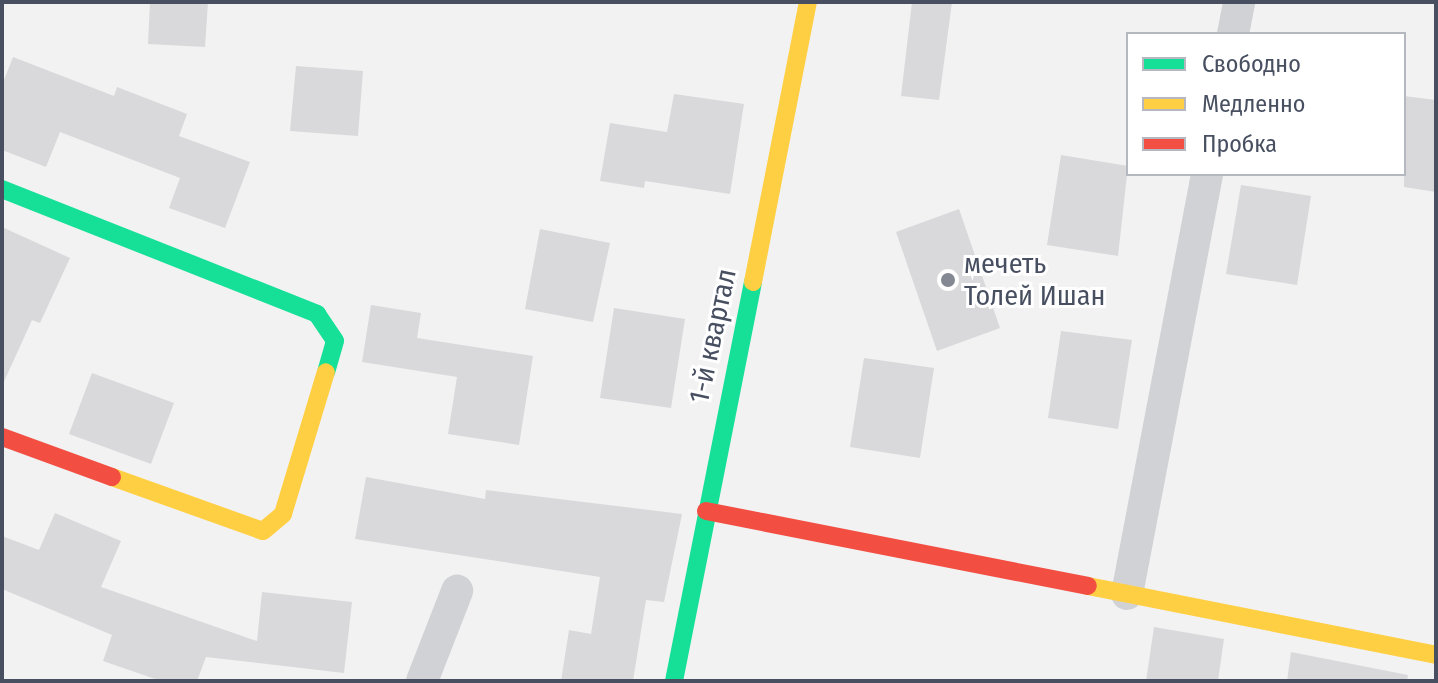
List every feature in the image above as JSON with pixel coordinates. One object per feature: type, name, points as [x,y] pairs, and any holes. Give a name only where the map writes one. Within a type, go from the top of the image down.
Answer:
[{"type":"street","name":"1-й квартал","points":[[674,681],[808,2]]},
{"type":"street","points":[[1233,32],[1239,2]]},
{"type":"street","points":[[1127,594],[1207,176]]},
{"type":"street","points":[[2,189],[317,314],[335,341],[283,514],[263,531],[2,437]]},
{"type":"street","points":[[706,511],[1436,655]]},
{"type":"street","points":[[422,681],[457,591]]},
{"type":"building","points":[[150,2],[208,2],[205,47],[148,44]]},
{"type":"building","points":[[912,2],[952,2],[939,100],[901,96]]},
{"type":"building","points":[[13,57],[114,96],[117,87],[187,114],[179,136],[250,162],[225,228],[169,208],[180,178],[60,132],[46,167],[2,150],[2,85]]},
{"type":"building","points":[[296,66],[363,71],[358,136],[290,131]]},
{"type":"building","points":[[674,94],[744,104],[730,194],[645,181],[644,188],[600,181],[610,123],[667,132]]},
{"type":"building","points":[[1406,96],[1436,100],[1436,192],[1404,187]]},
{"type":"building","points":[[1061,155],[1126,166],[1118,256],[1047,245]]},
{"type":"building","points":[[1241,185],[1311,196],[1297,285],[1226,274]]},
{"type":"building","name":"мечеть Толей Ишан","points":[[959,209],[1000,328],[937,351],[896,232]]},
{"type":"building","points":[[2,227],[70,258],[40,323],[32,320],[2,386]]},
{"type":"building","points":[[540,229],[610,243],[593,322],[525,309]]},
{"type":"building","points":[[371,305],[421,313],[417,338],[533,356],[519,445],[448,434],[457,377],[362,362]]},
{"type":"building","points":[[614,308],[685,319],[671,408],[600,398]]},
{"type":"building","points":[[1061,331],[1132,340],[1118,429],[1048,418]]},
{"type":"building","points":[[864,358],[934,368],[920,458],[850,447]]},
{"type":"building","points":[[92,373],[174,403],[151,464],[69,434]]},
{"type":"building","points":[[366,477],[485,499],[486,490],[682,514],[664,602],[646,600],[633,681],[561,681],[569,630],[591,634],[600,577],[355,539]]},
{"type":"building","points":[[55,513],[121,541],[101,587],[257,641],[262,592],[352,602],[344,673],[206,657],[197,681],[161,681],[103,661],[112,635],[2,589],[2,536],[39,550]]},
{"type":"building","points":[[1154,627],[1224,639],[1218,681],[1146,681]]},
{"type":"building","points":[[1291,652],[1408,675],[1407,681],[1287,681]]},
{"type":"traffic: fast","points":[[2,189],[317,314],[335,341],[326,372]]},
{"type":"traffic: fast","points":[[674,681],[753,282]]},
{"type":"traffic: slow","points":[[753,282],[808,2]]},
{"type":"traffic: slow","points":[[112,477],[263,531],[283,514],[326,372]]},
{"type":"traffic: slow","points":[[1088,586],[1436,655]]},
{"type":"traffic: jam","points":[[2,437],[112,477]]},
{"type":"traffic: jam","points":[[706,511],[1088,586]]},
{"type":"place","name":"мечеть Толей Ишан","points":[[948,280]]}]
